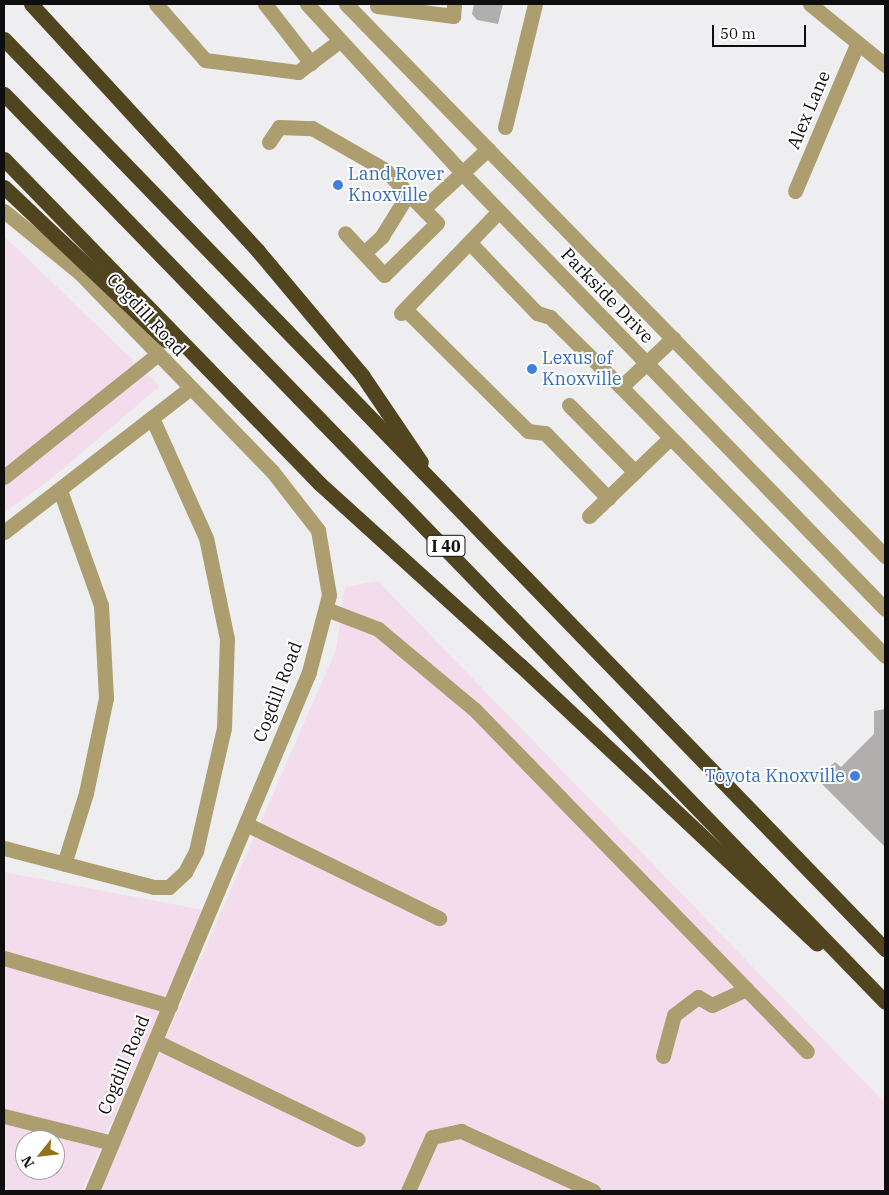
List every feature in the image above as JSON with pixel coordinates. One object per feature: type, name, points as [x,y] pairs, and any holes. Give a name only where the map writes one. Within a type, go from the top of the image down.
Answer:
[{"type":"highway","points":[[31,4],[258,251],[362,375],[440,490]]},
{"type":"highway","name":"I 40","points":[[4,39],[885,949]]},
{"type":"highway","name":"I 40","points":[[4,94],[885,1002]]},
{"type":"highway","points":[[4,159],[319,483]]},
{"type":"highway","points":[[4,186],[319,483],[520,665],[885,1008]]},
{"type":"street","points":[[156,4],[205,60],[298,72],[338,42]]},
{"type":"street","points":[[265,4],[311,63]]},
{"type":"street","name":"Parkside Drive","points":[[307,4],[338,42],[499,211],[885,610]]},
{"type":"street","name":"Parkside Drive","points":[[346,4],[885,556]]},
{"type":"street","points":[[360,19],[378,5],[453,16],[454,4]]},
{"type":"street","points":[[505,127],[535,4]]},
{"type":"street","points":[[810,4],[885,65]]},
{"type":"street","name":"Alex Lane","points":[[795,191],[857,44]]},
{"type":"street","points":[[268,142],[279,127],[312,128],[385,170],[437,223],[384,275],[345,233]]},
{"type":"street","points":[[424,208],[488,149]]},
{"type":"street","points":[[364,253],[382,236],[408,194]]},
{"type":"street","name":"Cogdill Road","points":[[4,211],[80,273],[157,355],[272,471],[318,530],[329,595],[309,672],[92,1191]]},
{"type":"street","points":[[499,211],[403,311],[528,431],[545,433],[608,498]]},
{"type":"street","points":[[470,243],[537,313],[550,317],[621,387],[885,656]]},
{"type":"street","points":[[621,387],[673,338]]},
{"type":"street","points":[[4,477],[19,467],[157,355]]},
{"type":"street","points":[[4,532],[190,388]]},
{"type":"street","points":[[569,405],[635,472]]},
{"type":"street","points":[[4,848],[115,879],[169,886],[185,872],[196,851],[224,728],[227,639],[206,538],[152,418]]},
{"type":"street","points":[[589,516],[670,438]]},
{"type":"street","points":[[60,490],[101,605],[106,698],[86,793],[64,864]]},
{"type":"street","points":[[326,609],[378,629],[475,710],[807,1051]]},
{"type":"street","points":[[246,824],[439,918]]},
{"type":"street","points":[[4,958],[170,1006]]},
{"type":"street","points":[[662,1056],[674,1015],[698,997],[712,1005],[747,989]]},
{"type":"street","points":[[155,1040],[358,1139]]},
{"type":"street","points":[[4,1116],[112,1143]]},
{"type":"street","points":[[408,1191],[432,1137],[461,1131],[593,1191]]},
{"type":"shaded area","points":[[4,236],[160,386],[52,478],[4,513]]},
{"type":"shaded area","points":[[378,581],[885,1103],[885,1191],[99,1191],[336,650],[345,587]]},
{"type":"shaded area","points":[[4,872],[204,910],[82,1191],[4,1191]]},
{"type":"building","points":[[474,4],[503,4],[498,24],[477,20],[472,14]]},
{"type":"building","name":"Toyota Knoxville","points":[[885,709],[885,847],[822,784],[826,778],[822,773],[835,762],[841,767],[874,734],[874,711]]},
{"type":"place","name":"Land Rover Knoxville","points":[[338,185]]},
{"type":"place","name":"Lexus of Knoxville","points":[[532,369]]},
{"type":"place","name":"Toyota Knoxville","points":[[855,776]]}]
